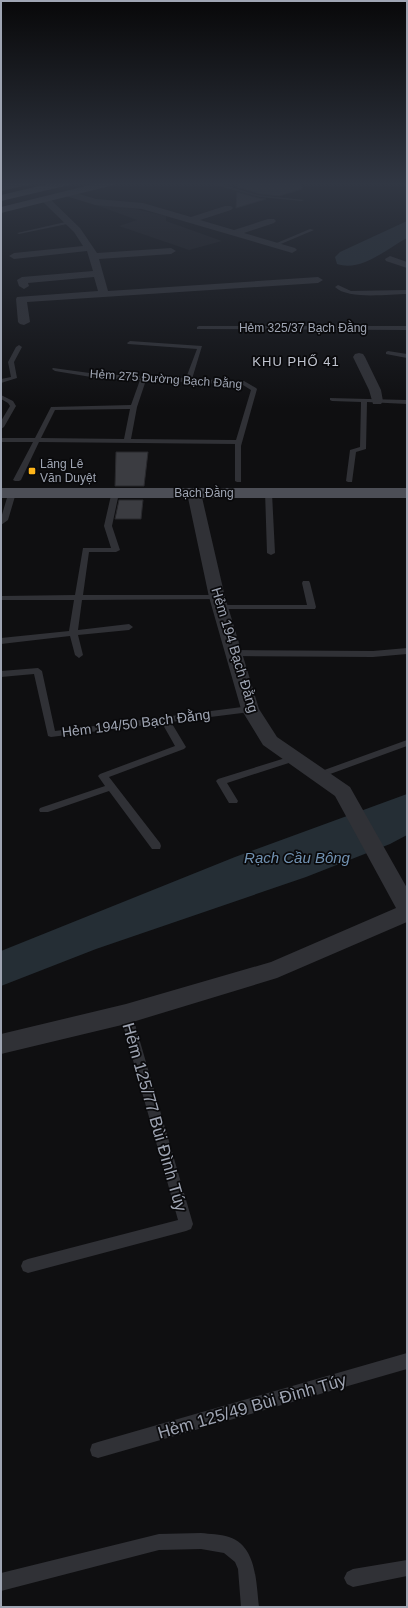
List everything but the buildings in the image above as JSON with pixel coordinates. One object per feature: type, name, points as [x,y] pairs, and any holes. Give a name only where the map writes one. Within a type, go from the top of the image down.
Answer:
[{"type":"main road","name":"Bạch Đằng","points":[[1,480],[10,489],[115,492],[194,487],[239,480],[407,481]]},
{"type":"main road","name":"Bạch Đằng","points":[[10,489],[194,487],[268,493],[407,493]]},
{"type":"street","points":[[94,258],[104,294]]},
{"type":"street","points":[[390,259],[407,265]]},
{"type":"street","points":[[24,286],[22,280],[99,274]]},
{"type":"street","points":[[24,322],[21,299],[318,280]]},
{"type":"street","points":[[359,357],[376,390],[370,401]]},
{"type":"street","name":"Hẻm 194 Bạch Đằng","points":[[194,487],[218,602],[250,709],[270,740],[343,792],[407,908]]},
{"type":"street","name":"Hẻm 125/77 Bùi Đình Túy","points":[[1,1044],[126,1014],[277,969],[407,913]]},
{"type":"lane","points":[[338,287],[345,292],[354,293],[407,292]]},
{"type":"lane","name":"Hẻm 325/37 Bạch Đằng","points":[[199,328],[407,328]]},
{"type":"lane","points":[[130,343],[200,347],[188,381]]},
{"type":"lane","points":[[1,381],[14,378],[11,362],[19,347]]},
{"type":"lane","points":[[388,353],[407,356]]},
{"type":"lane","name":"Hẻm 275 Đường Bạch Đằng","points":[[55,369],[97,376],[244,383],[254,389],[239,442],[239,480]]},
{"type":"lane","points":[[127,442],[134,407],[143,379]]},
{"type":"lane","points":[[1,398],[11,402]]},
{"type":"lane","points":[[332,399],[407,402]]},
{"type":"lane","points":[[350,481],[353,450],[363,449],[370,401]]},
{"type":"lane","points":[[1,402],[11,402]]},
{"type":"lane","points":[[1,427],[13,406],[11,402]]},
{"type":"lane","points":[[1,523],[4,520],[10,489],[54,408],[134,407]]},
{"type":"lane","points":[[1,440],[239,442]]},
{"type":"lane","points":[[79,655],[73,633],[86,550],[116,550],[108,526],[115,492]]},
{"type":"lane","points":[[268,493],[271,554]]},
{"type":"lane","points":[[1,598],[79,598],[218,602],[312,607],[306,583]]},
{"type":"lane","points":[[1,641],[129,627]]},
{"type":"lane","points":[[233,653],[373,654],[407,651]]},
{"type":"lane","name":"Hẻm 194/50 Bạch Đằng","points":[[1,674],[38,671],[51,734],[250,709]]},
{"type":"lane","points":[[156,846],[103,776],[181,747],[165,720]]},
{"type":"lane","points":[[319,775],[407,743]]},
{"type":"lane","points":[[233,801],[221,781],[295,758]]},
{"type":"lane","points":[[44,810],[111,787]]},
{"type":"lane","name":"Hẻm 125/77 Bùi Đình Túy","points":[[28,1266],[186,1224],[126,1014]]},
{"type":"lane","name":"Hẻm 125/49 Bùi Đình Túy","points":[[98,1450],[407,1361]]},
{"type":"lane","points":[[1,1582],[158,1542],[201,1541],[228,1545],[241,1556],[246,1569],[250,1607]]},
{"type":"lane","points":[[354,1578],[407,1568]]},
{"type":"water","points":[[335,258],[374,258],[356,265],[346,266],[337,264]]},
{"type":"water","name":"Rạch Cầu Bông","points":[[407,794],[407,835],[390,844],[306,877],[96,949],[1,986],[1,951],[235,857]]},
{"type":"place","name":"Lăng Lê Văn Duyệt","points":[[32,471]]},
{"type":"district","name":"KHU PHỐ 41","points":[[296,361]]}]
